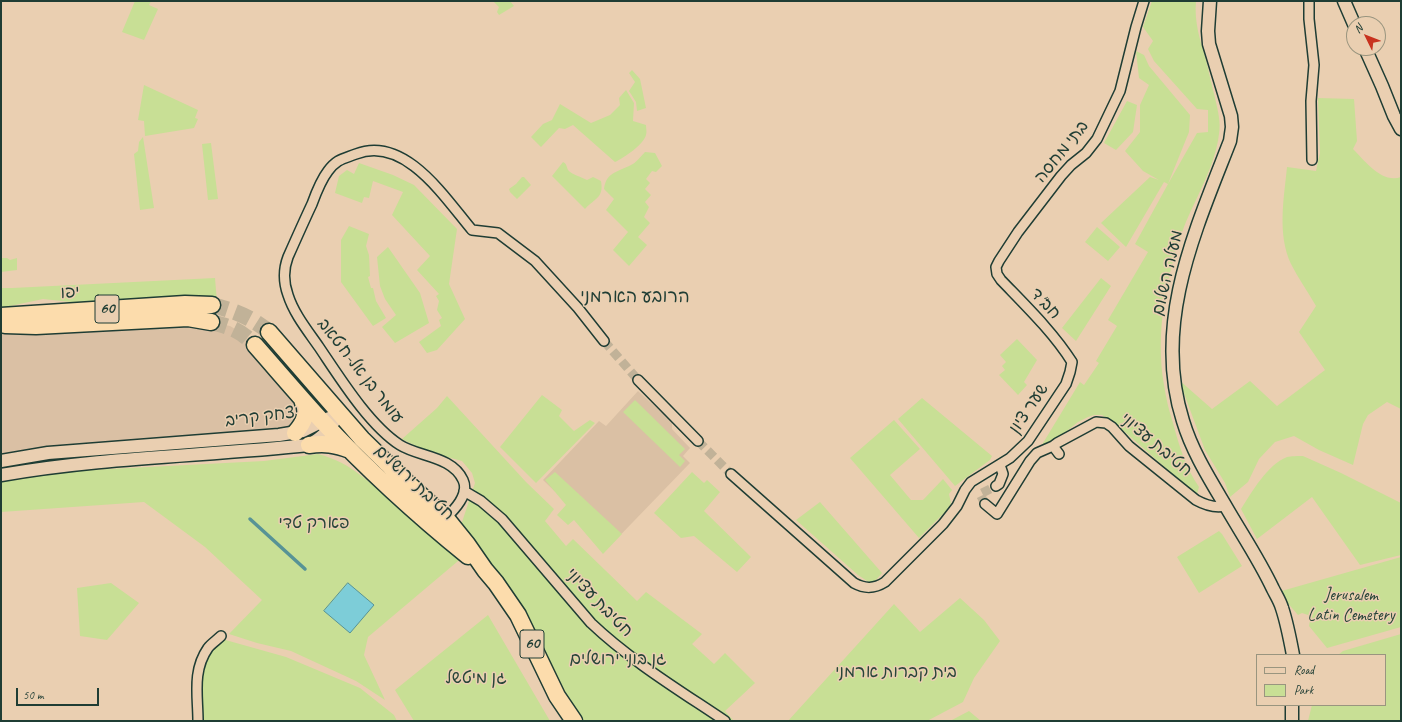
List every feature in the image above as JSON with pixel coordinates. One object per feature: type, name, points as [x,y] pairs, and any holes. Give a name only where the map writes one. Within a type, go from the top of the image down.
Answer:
[{"type":"highway","name":"יפו","points":[[1,316],[185,304],[212,305]]},
{"type":"highway","name":"יפו","points":[[1,325],[36,326],[188,318],[210,322]]},
{"type":"highway","name":"60","points":[[269,332],[339,413]]},
{"type":"highway","name":"60","points":[[255,345],[326,425]]},
{"type":"highway","points":[[295,433],[305,418],[302,399]]},
{"type":"highway","name":"חטיבת ירושלים","points":[[339,413],[362,439],[394,470],[441,524]]},
{"type":"highway","name":"חטיבת ירושלים","points":[[326,425],[392,490],[467,544],[518,615],[557,696],[574,721]]},
{"type":"highway","points":[[309,445],[331,444],[352,451]]},
{"type":"street","name":"בתי מחסה","points":[[996,267],[1018,232],[1060,176],[1086,153],[1097,139],[1120,91],[1144,1]]},
{"type":"street","name":"מעלה השלום","points":[[1210,1],[1208,31],[1209,44],[1226,98],[1232,127],[1230,141],[1195,231],[1183,272],[1175,314],[1172,358],[1174,384],[1183,421],[1192,444],[1225,506],[1261,564],[1282,607],[1292,654]]},
{"type":"street","points":[[1309,1],[1309,19],[1314,65],[1311,101],[1312,160]]},
{"type":"street","points":[[1344,1],[1351,16]]},
{"type":"street","points":[[1369,56],[1401,129]]},
{"type":"street","name":"עומר בן אל-ח'טאב","points":[[464,491],[464,481],[448,464],[401,446],[378,426],[343,381],[299,318],[288,295],[284,281],[284,269],[288,257],[327,172],[335,163],[341,159],[361,152],[378,150],[406,161],[430,179],[472,230],[498,233],[535,261],[578,308],[604,341]]},
{"type":"street","name":"חב\"ד","points":[[996,267],[997,274],[1001,280],[1041,322],[1072,362]]},
{"type":"street","name":"יפו","points":[[1,328],[36,326]]},
{"type":"street","name":"שער ציון","points":[[731,474],[854,583],[862,587],[877,587],[885,582],[944,524],[957,506],[971,482],[1010,458],[1028,441],[1066,384],[1072,362]]},
{"type":"street","points":[[638,380],[698,441]]},
{"type":"street","name":"יצחק קריב","points":[[1,475],[38,468],[309,445],[320,439],[326,425],[339,413]]},
{"type":"street","name":"חטיבת עציוני","points":[[986,504],[997,514],[1030,461],[1037,453],[1053,446],[1096,422],[1106,423],[1112,426],[1129,446],[1196,500],[1203,504],[1219,508],[1225,506]]},
{"type":"street","name":"יצחק קריב","points":[[1,461],[10,458],[48,453],[152,446],[295,433],[326,425]]},
{"type":"street","points":[[1053,446],[1059,454]]},
{"type":"street","points":[[996,486],[999,484],[1003,474],[1000,464]]},
{"type":"street","name":"חטיבת עציוני","points":[[464,491],[481,501],[502,519],[587,618],[604,635],[626,654],[725,721]]},
{"type":"street","points":[[441,524],[462,498],[464,491]]},
{"type":"street","points":[[198,721],[196,693],[197,676],[208,648],[221,636]]},
{"type":"street","points":[[1292,706],[1292,721]]},
{"type":"shaded area","points":[[210,322],[230,326],[242,333],[255,345],[300,408],[295,433],[1,457],[1,330]]},
{"type":"shaded area","points":[[638,391],[672,422],[672,429],[690,448],[683,456],[690,463],[605,551],[567,503],[543,480],[599,421],[606,426]]},
{"type":"green space","points":[[135,1],[151,1],[149,5],[158,9],[144,40],[122,32]]},
{"type":"green space","points":[[493,1],[510,1],[514,6],[499,15],[497,12],[499,7]]},
{"type":"green space","points":[[1152,1],[1196,1],[1198,31],[1217,107],[1220,130],[1214,158],[1184,227],[1172,265],[1167,285],[1162,325],[1162,366],[1167,400],[1183,456],[1199,487],[1197,494],[1117,425],[1102,415],[1094,415],[1078,422],[1057,439],[1040,448],[1080,382],[1084,385],[1099,363],[1096,361],[1117,326],[1108,320],[1148,252],[1135,244],[1197,133],[1208,132],[1208,110],[1197,109],[1154,61],[1148,49],[1153,41],[1143,27]]},
{"type":"green space","points":[[1136,51],[1144,55],[1149,66],[1190,115],[1189,132],[1168,184],[1164,182],[1126,247],[1101,223],[1150,177],[1159,180],[1143,171],[1125,151],[1140,132],[1140,105],[1149,85],[1139,78]]},
{"type":"green space","points":[[632,70],[640,79],[646,108],[637,111],[636,102],[629,91],[635,82],[629,73]]},
{"type":"green space","points":[[144,85],[198,110],[195,118],[198,119],[194,128],[145,136],[144,121],[138,120]]},
{"type":"green space","points":[[626,90],[634,103],[633,121],[646,125],[646,134],[638,146],[615,162],[573,125],[565,129],[559,128],[541,147],[531,137],[543,124],[552,120],[560,104],[591,123],[610,115],[620,105],[619,98]]},
{"type":"green space","points":[[1318,98],[1354,99],[1357,141],[1353,149],[1374,170],[1387,177],[1401,177],[1401,409],[1387,402],[1368,415],[1363,424],[1353,465],[1319,450],[1294,436],[1275,442],[1259,459],[1248,482],[1230,497],[1225,483],[1205,450],[1179,380],[1212,409],[1250,381],[1277,406],[1325,370],[1299,332],[1316,306],[1291,264],[1284,241],[1283,228],[1283,203],[1287,167],[1316,171],[1320,153]]},
{"type":"green space","points":[[1127,101],[1137,105],[1133,132],[1116,150],[1104,143]]},
{"type":"green space","points":[[143,137],[154,208],[140,210],[134,154],[138,151],[139,142]]},
{"type":"green space","points":[[211,143],[218,199],[208,200],[202,144]]},
{"type":"green space","points":[[645,152],[655,153],[662,166],[656,172],[652,171],[646,179],[650,183],[645,189],[651,195],[645,202],[649,207],[644,217],[650,223],[638,237],[647,245],[629,266],[613,250],[628,232],[606,210],[614,199],[604,189],[607,179],[613,173],[633,164]]},
{"type":"green space","points":[[563,162],[566,164],[568,170],[574,175],[587,180],[593,177],[601,181],[602,187],[600,194],[585,209],[552,176]]},
{"type":"green space","points":[[359,163],[393,175],[414,185],[457,229],[449,284],[465,319],[437,350],[427,353],[419,342],[441,326],[439,320],[442,318],[437,310],[439,301],[436,296],[439,294],[417,270],[430,256],[392,215],[403,192],[373,181],[369,198],[364,197],[362,203],[335,193],[339,176],[347,170],[354,174]]},
{"type":"green space","points":[[522,177],[524,177],[531,185],[517,199],[509,189]]},
{"type":"green space","points":[[349,226],[369,234],[366,246],[369,255],[370,276],[368,277],[371,288],[373,288],[376,301],[386,318],[373,326],[341,282],[341,240]]},
{"type":"green space","points":[[1097,227],[1120,247],[1108,261],[1085,242]]},
{"type":"green space","points":[[388,247],[420,293],[429,323],[395,343],[382,327],[396,315],[385,299],[380,286],[377,257]]},
{"type":"green space","points":[[1,258],[7,258],[10,260],[17,258],[17,270],[1,272]]},
{"type":"green space","points":[[215,278],[217,302],[108,306],[43,299],[1,308],[1,288]]},
{"type":"green space","points":[[1101,278],[1111,286],[1076,341],[1062,328]]},
{"type":"green space","points":[[1017,339],[1037,360],[1024,382],[1027,385],[1018,395],[999,375],[1005,370],[1002,366],[1006,362],[1000,355]]},
{"type":"green space","points":[[542,395],[562,410],[559,416],[574,431],[590,420],[595,423],[536,483],[500,447]]},
{"type":"green space","name":"גן בוני ירושלים","points":[[447,396],[526,482],[554,509],[545,521],[566,546],[573,539],[637,601],[646,592],[702,634],[692,644],[714,664],[725,653],[755,683],[725,711],[734,721],[583,721],[575,711],[523,607],[499,578],[461,525],[475,483],[472,473],[462,461],[428,452],[402,439],[437,408]]},
{"type":"green space","points":[[922,398],[992,456],[990,460],[955,486],[898,419]]},
{"type":"green space","points":[[635,400],[685,449],[679,455],[685,461],[680,467],[623,412]]},
{"type":"green space","points":[[894,420],[920,449],[890,475],[911,500],[923,500],[943,479],[952,490],[949,494],[951,503],[947,510],[919,538],[850,458]]},
{"type":"green space","name":"פארק טדי","points":[[318,454],[341,463],[360,475],[438,538],[464,556],[368,637],[364,655],[385,700],[356,681],[291,651],[257,643],[229,634],[262,600],[205,547],[144,502],[1,512],[1,480],[71,471],[264,461]]},
{"type":"green space","points":[[1303,456],[1401,503],[1401,555],[1360,565],[1312,497],[1257,539],[1241,509],[1255,487],[1273,466],[1287,457]]},
{"type":"green space","points":[[555,472],[622,534],[603,554],[574,520],[568,525],[557,515],[566,505],[545,480]]},
{"type":"green space","points":[[692,472],[704,483],[707,480],[720,492],[704,511],[751,557],[737,572],[694,536],[681,538],[654,513]]},
{"type":"green space","points":[[820,502],[882,573],[876,580],[870,583],[858,575],[796,520]]},
{"type":"green space","points":[[1219,531],[1242,566],[1199,593],[1177,557]]},
{"type":"green space","name":"Jerusalem Latin Cemetery","points":[[1401,557],[1401,627],[1327,648],[1309,626],[1310,620],[1308,615],[1302,613],[1298,615],[1278,592]]},
{"type":"green space","points":[[111,583],[139,603],[107,640],[80,636],[77,588]]},
{"type":"green space","name":"בית קברות ארמני","points":[[960,598],[984,620],[1000,641],[974,678],[963,702],[927,721],[788,721],[894,604],[920,632]]},
{"type":"green space","name":"גן מיטשל","points":[[488,615],[550,721],[414,721],[395,690]]},
{"type":"green space","points":[[1401,634],[1401,721],[1308,721],[1312,706],[1386,706],[1386,654],[1339,654],[1343,651]]},
{"type":"green space","points":[[222,639],[286,657],[360,688],[394,715],[397,721],[202,721],[199,677],[210,651]]},
{"type":"green space","points":[[969,711],[981,721],[950,721]]},
{"type":"water","points":[[348,583],[374,605],[350,633],[324,611]]},
{"type":"waterway","points":[[250,519],[305,569]]},
{"type":"tunnel","points":[[212,305],[228,309],[242,315],[269,332]]},
{"type":"tunnel","points":[[211,322],[235,330],[255,345]]},
{"type":"tunnel","points":[[604,341],[638,380]]},
{"type":"tunnel","points":[[698,441],[731,474]]},
{"type":"tunnel","points":[[985,504],[980,494],[996,486]]},
{"type":"district","name":"הרובע הארמני","points":[[635,297]]}]
